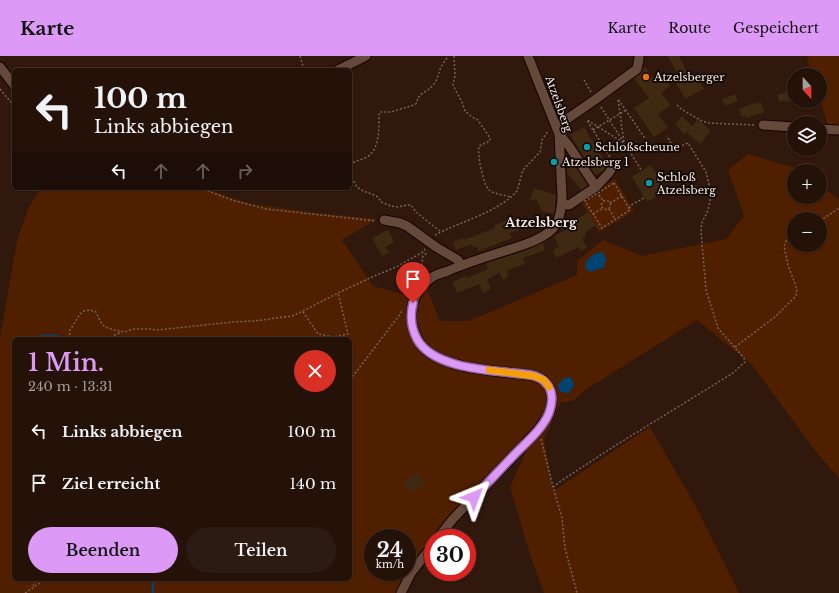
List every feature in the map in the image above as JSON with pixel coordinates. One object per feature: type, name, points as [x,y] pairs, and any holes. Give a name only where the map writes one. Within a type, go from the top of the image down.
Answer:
[{"type":"street","points":[[342,68],[366,56]]},
{"type":"street","name":"Atzelsberg","points":[[528,56],[558,130],[561,156],[562,204],[557,224],[550,232],[538,239],[461,265],[432,277],[420,289],[415,298],[411,315],[414,333],[419,343],[426,351],[434,356],[457,365],[534,376],[544,380],[550,389],[552,398],[549,413],[539,429]]},
{"type":"street","points":[[596,187],[558,130],[596,99],[637,69],[639,56]]},
{"type":"street","points":[[0,67],[12,82]]},
{"type":"street","points":[[763,125],[787,127]]},
{"type":"street","points":[[827,129],[839,130]]},
{"type":"street","points":[[562,204],[569,205],[596,187],[609,173],[612,164]]},
{"type":"street","points":[[384,220],[407,226],[458,260],[461,265]]},
{"type":"street","points":[[445,529],[539,429]]},
{"type":"street","points":[[401,593],[412,573],[424,557]]},
{"type":"path","points":[[300,56],[303,68]]},
{"type":"path","points":[[352,163],[365,158],[374,150],[378,134],[380,112],[391,112],[417,103],[417,98],[419,95],[427,91],[436,81],[440,68],[448,56]]},
{"type":"path","points":[[454,56],[455,76],[453,84],[455,90],[465,111],[478,120],[490,138],[488,143],[479,146],[478,150],[485,185],[490,191],[510,197]]},
{"type":"path","points":[[584,80],[642,171]]},
{"type":"path","points":[[0,90],[12,104]]},
{"type":"path","points":[[624,143],[618,99],[645,138]]},
{"type":"path","points":[[677,105],[681,109],[708,123],[763,125]]},
{"type":"path","points":[[593,130],[626,110]]},
{"type":"path","points":[[612,164],[587,120],[624,143]]},
{"type":"path","points":[[418,277],[421,270],[423,256],[432,244],[434,236],[503,203],[516,191],[523,170],[540,152],[542,140],[548,131],[558,130]]},
{"type":"path","points":[[553,487],[613,447],[733,373],[746,362],[718,328],[706,290],[701,231],[702,222],[707,213],[710,202],[710,188],[706,172],[688,143],[677,148],[673,148],[667,136]]},
{"type":"path","points":[[352,178],[357,187],[378,197],[381,202],[398,207],[411,205],[416,212],[441,232]]},
{"type":"path","points":[[629,208],[614,183],[585,201],[602,228],[630,210],[629,208],[631,205],[644,198]]},
{"type":"path","points":[[205,190],[232,200],[266,209],[375,221],[384,220]]},
{"type":"path","points":[[603,208],[602,205],[604,202],[608,201],[610,203],[622,196]]},
{"type":"path","points":[[610,203],[611,206],[609,209],[615,219]]},
{"type":"path","points":[[593,214],[603,208],[606,210],[609,209]]},
{"type":"path","points":[[827,216],[839,208]]},
{"type":"path","points":[[734,347],[774,317],[796,296],[797,289],[788,265],[784,246],[787,240]]},
{"type":"path","points":[[111,337],[121,332],[133,329],[157,330],[292,316],[338,293],[396,267],[423,252],[432,244]]},
{"type":"path","points":[[303,311],[318,334],[334,337],[348,334],[338,293]]},
{"type":"path","points":[[352,377],[401,313],[403,308]]},
{"type":"path","points":[[70,337],[70,330],[80,314],[84,311],[90,310],[96,312],[100,321],[105,327],[121,332]]},
{"type":"path","points":[[539,429],[562,518],[565,548],[577,593]]},
{"type":"path","points":[[32,587],[36,581]]},
{"type":"path","points":[[25,593],[42,581]]},
{"type":"shaded area","points":[[809,56],[839,56],[839,133],[830,132],[827,116],[825,116],[822,108],[827,108],[827,68],[810,68],[807,60]]},
{"type":"shaded area","points":[[748,154],[787,166],[787,204],[827,204],[827,191],[839,199],[839,478],[820,457],[752,365],[697,320],[585,390],[573,401],[561,402],[544,439],[553,491],[650,427],[693,501],[739,593],[544,593],[531,558],[510,487],[527,449],[452,520],[445,529],[424,529],[424,558],[416,570],[416,529],[364,529],[364,581],[409,581],[401,593],[0,593],[0,339],[17,241],[28,209],[40,190],[210,190],[243,202],[259,205],[377,219],[342,240],[373,286],[409,296],[423,279],[440,321],[469,321],[577,275],[577,261],[603,240],[642,256],[726,239],[744,216],[728,170]]},
{"type":"shaded area","points":[[615,179],[634,211],[599,232],[580,200]]},
{"type":"water","points":[[603,252],[606,259],[604,267],[591,272],[585,268],[591,256]]},
{"type":"water","points":[[571,377],[574,385],[569,393],[560,392],[558,385],[564,378]]},
{"type":"building","points":[[668,56],[679,56],[689,76],[694,73],[704,89],[685,99],[673,78],[678,75]]},
{"type":"building","points":[[645,67],[655,80],[662,75],[670,86],[661,93],[671,105],[658,114],[668,128],[654,137],[634,108],[649,98],[634,78],[641,73]]},
{"type":"building","points":[[787,92],[787,102],[786,100],[779,102],[777,95]]},
{"type":"building","points":[[735,94],[738,101],[725,106],[722,99]]},
{"type":"building","points":[[761,102],[764,112],[746,118],[745,116],[742,117],[739,109]]},
{"type":"building","points":[[682,116],[692,126],[698,119],[711,131],[700,144],[686,132],[684,134],[675,124]]},
{"type":"building","name":"Schloßscheune","points":[[584,127],[607,165],[603,171],[595,175],[570,135]]},
{"type":"building","points":[[573,163],[588,185],[581,190],[567,173],[567,169]]},
{"type":"building","name":"Schloß Atzelsberg","points":[[651,165],[667,190],[647,202],[632,177]]},
{"type":"building","points":[[534,188],[556,195],[554,214],[542,211],[536,199],[530,201]]},
{"type":"building","points":[[588,212],[596,225],[585,232],[586,235],[582,238],[587,248],[580,251],[579,247],[556,258],[553,250],[559,247],[554,236],[568,229],[566,226]]},
{"type":"building","points":[[515,217],[520,230],[510,233],[512,238],[479,251],[477,246],[473,247],[472,244],[456,250],[453,242],[463,238],[464,240],[495,228],[494,225]]},
{"type":"building","points":[[388,230],[394,242],[385,247],[389,253],[382,256],[372,238]]},
{"type":"building","points":[[543,243],[545,250],[523,258],[525,264],[506,271],[509,276],[503,280],[499,273],[487,280],[491,289],[483,293],[479,284],[457,293],[452,282],[466,276],[467,278],[488,269],[486,264],[489,262]]},
{"type":"building","points":[[416,472],[425,483],[412,493],[403,483]]},
{"type":"waterway","points":[[42,336],[59,337]]},
{"type":"waterway","points":[[153,581],[153,593]]},
{"type":"slow traffic","points":[[489,370],[534,376],[544,380],[549,387]]},
{"type":"place","name":"Atzelsberger","points":[[646,77]]},
{"type":"place","name":"Schloßscheune","points":[[587,147]]},
{"type":"place","name":"Atzelsberg 1","points":[[554,162]]},
{"type":"place","name":"Schloß Atzelsberg","points":[[649,183]]},
{"type":"district","name":"Atzelsberg","points":[[541,222]]},
{"type":"route","points":[[413,303],[411,315],[414,333],[419,343],[426,351],[434,356],[457,365],[534,376],[544,380],[550,389],[552,398],[549,413],[539,429],[474,497]]}]
